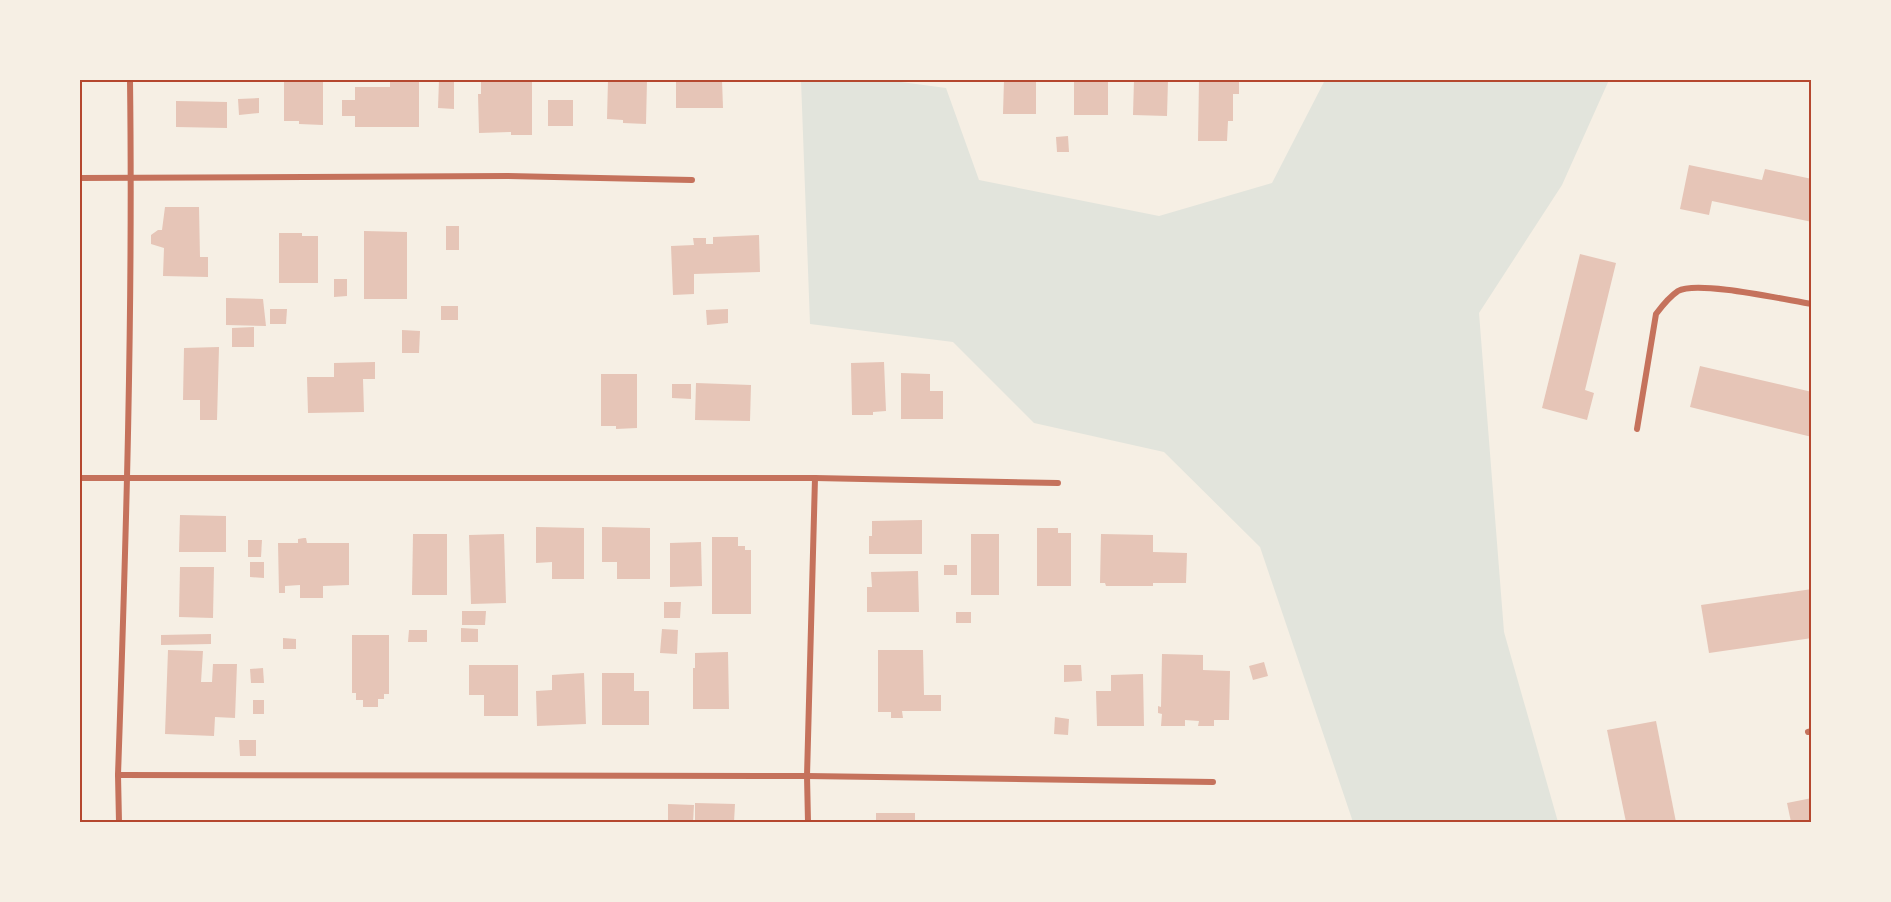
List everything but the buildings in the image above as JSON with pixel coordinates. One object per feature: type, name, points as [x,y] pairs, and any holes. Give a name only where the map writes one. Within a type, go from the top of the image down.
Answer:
[{"type":"street","points":[[119,822],[118,775],[128,478],[130,80]]},
{"type":"street","points":[[80,178],[508,176],[692,180]]},
{"type":"street","points":[[1636,429],[1656,314],[1666,300],[1680,289],[1710,287],[1812,304]]},
{"type":"street","points":[[80,478],[815,478],[1058,483]]},
{"type":"street","points":[[808,822],[807,776],[815,478]]},
{"type":"street","points":[[118,775],[807,776],[1213,782]]},
{"type":"shaded area","points":[[801,80],[886,80],[946,88],[979,180],[1159,216],[1272,183],[1325,80],[1609,80],[1562,185],[1479,313],[1504,632],[1558,822],[1353,822],[1260,547],[1164,452],[1034,423],[953,342],[810,324]]}]
